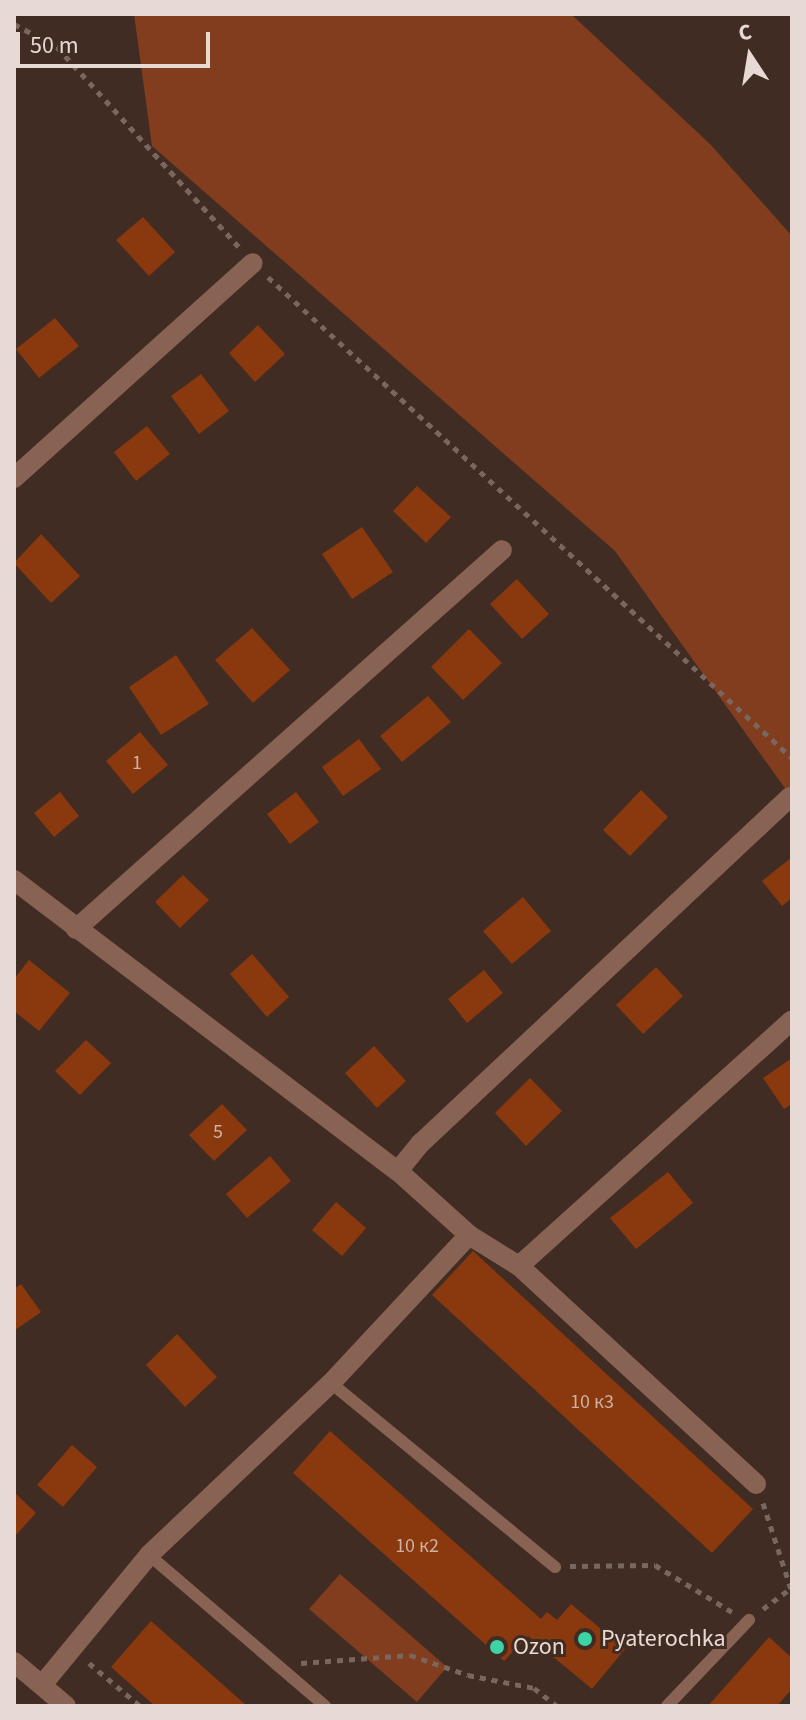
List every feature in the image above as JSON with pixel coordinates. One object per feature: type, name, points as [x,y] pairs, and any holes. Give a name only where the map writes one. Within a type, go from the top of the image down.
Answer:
[{"type":"street","points":[[14,478],[253,263]]},
{"type":"street","points":[[76,929],[502,550]]},
{"type":"street","points":[[398,1171],[421,1143],[790,797]]},
{"type":"street","points":[[14,880],[398,1171],[469,1235],[519,1266],[756,1484]]},
{"type":"street","points":[[519,1266],[792,1020]]},
{"type":"street","points":[[42,1685],[149,1555],[331,1383],[469,1235]]},
{"type":"street","points":[[14,1662],[66,1706]]},
{"type":"lane","points":[[331,1383],[555,1567]]},
{"type":"lane","points":[[149,1555],[325,1706]]},
{"type":"lane","points":[[667,1706],[749,1620]]},
{"type":"path","points":[[14,24],[57,47],[253,263],[792,758]]},
{"type":"path","points":[[555,1567],[655,1565],[749,1620],[791,1588],[756,1484]]},
{"type":"path","points":[[72,1648],[140,1706]]},
{"type":"path","points":[[277,1665],[410,1655],[468,1675],[534,1688],[557,1706]]},
{"type":"shaded area","points":[[134,14],[571,14],[710,144],[792,236],[792,798],[615,551],[152,146]]},
{"type":"shaded area","points":[[340,1574],[447,1667],[417,1702],[309,1609]]},
{"type":"building","points":[[143,217],[175,252],[149,276],[116,240]]},
{"type":"building","points":[[55,318],[79,346],[39,378],[16,349]]},
{"type":"building","points":[[258,325],[285,354],[255,382],[229,353]]},
{"type":"building","points":[[201,374],[229,411],[199,434],[171,396]]},
{"type":"building","points":[[147,426],[170,454],[136,481],[114,452]]},
{"type":"building","points":[[417,486],[451,517],[426,543],[393,511]]},
{"type":"building","points":[[362,527],[393,572],[352,599],[322,554]]},
{"type":"building","points":[[41,534],[80,576],[51,603],[14,563]]},
{"type":"building","points":[[517,579],[549,614],[522,639],[490,604]]},
{"type":"building","points":[[252,628],[290,670],[253,703],[215,660]]},
{"type":"building","points":[[469,629],[502,663],[463,700],[431,667]]},
{"type":"building","points":[[176,655],[209,704],[161,735],[129,687]]},
{"type":"building","points":[[428,696],[451,722],[402,762],[380,736]]},
{"type":"building","points":[[140,732],[168,765],[133,794],[106,761]]},
{"type":"building","points":[[359,739],[381,769],[343,796],[322,767]]},
{"type":"building","points":[[641,790],[668,817],[630,856],[603,830]]},
{"type":"building","points":[[60,792],[79,816],[54,837],[34,813]]},
{"type":"building","points":[[296,792],[319,822],[290,844],[267,814]]},
{"type":"building","points":[[792,857],[792,898],[782,906],[762,881]]},
{"type":"building","points":[[183,875],[209,900],[180,928],[155,902]]},
{"type":"building","points":[[523,897],[551,931],[512,964],[483,931]]},
{"type":"building","points":[[252,954],[289,997],[267,1017],[230,974]]},
{"type":"building","points":[[29,960],[70,993],[39,1031],[14,1011],[14,979]]},
{"type":"building","points":[[656,967],[683,996],[643,1034],[616,1005]]},
{"type":"building","points":[[484,970],[503,993],[467,1023],[448,999]]},
{"type":"building","points":[[86,1040],[111,1063],[80,1095],[55,1071]]},
{"type":"building","points":[[374,1046],[406,1081],[377,1108],[345,1073]]},
{"type":"building","points":[[792,1058],[792,1104],[784,1109],[763,1078]]},
{"type":"building","points":[[530,1078],[562,1111],[526,1146],[495,1113]]},
{"type":"building","points":[[222,1104],[247,1130],[214,1161],[189,1135]]},
{"type":"building","points":[[270,1156],[291,1181],[247,1218],[226,1194]]},
{"type":"building","points":[[668,1172],[693,1203],[636,1249],[610,1218]]},
{"type":"building","points":[[336,1202],[366,1228],[342,1256],[312,1230]]},
{"type":"building","points":[[473,1251],[753,1509],[712,1553],[432,1295]]},
{"type":"building","points":[[21,1284],[41,1312],[14,1331],[14,1289]]},
{"type":"building","points":[[177,1334],[217,1377],[185,1407],[146,1365]]},
{"type":"building","points":[[330,1431],[541,1619],[547,1612],[557,1620],[571,1604],[625,1649],[592,1689],[528,1636],[504,1661],[293,1473]]},
{"type":"building","points":[[72,1445],[97,1467],[63,1507],[37,1485]]},
{"type":"building","points":[[14,1492],[36,1513],[14,1537]]},
{"type":"building","points":[[151,1621],[247,1706],[155,1706],[111,1667]]},
{"type":"building","points":[[769,1637],[792,1658],[792,1689],[777,1706],[708,1706]]},
{"type":"place","name":"Pyaterochka","points":[[585,1639]]},
{"type":"place","name":"Ozon","points":[[497,1647]]}]
